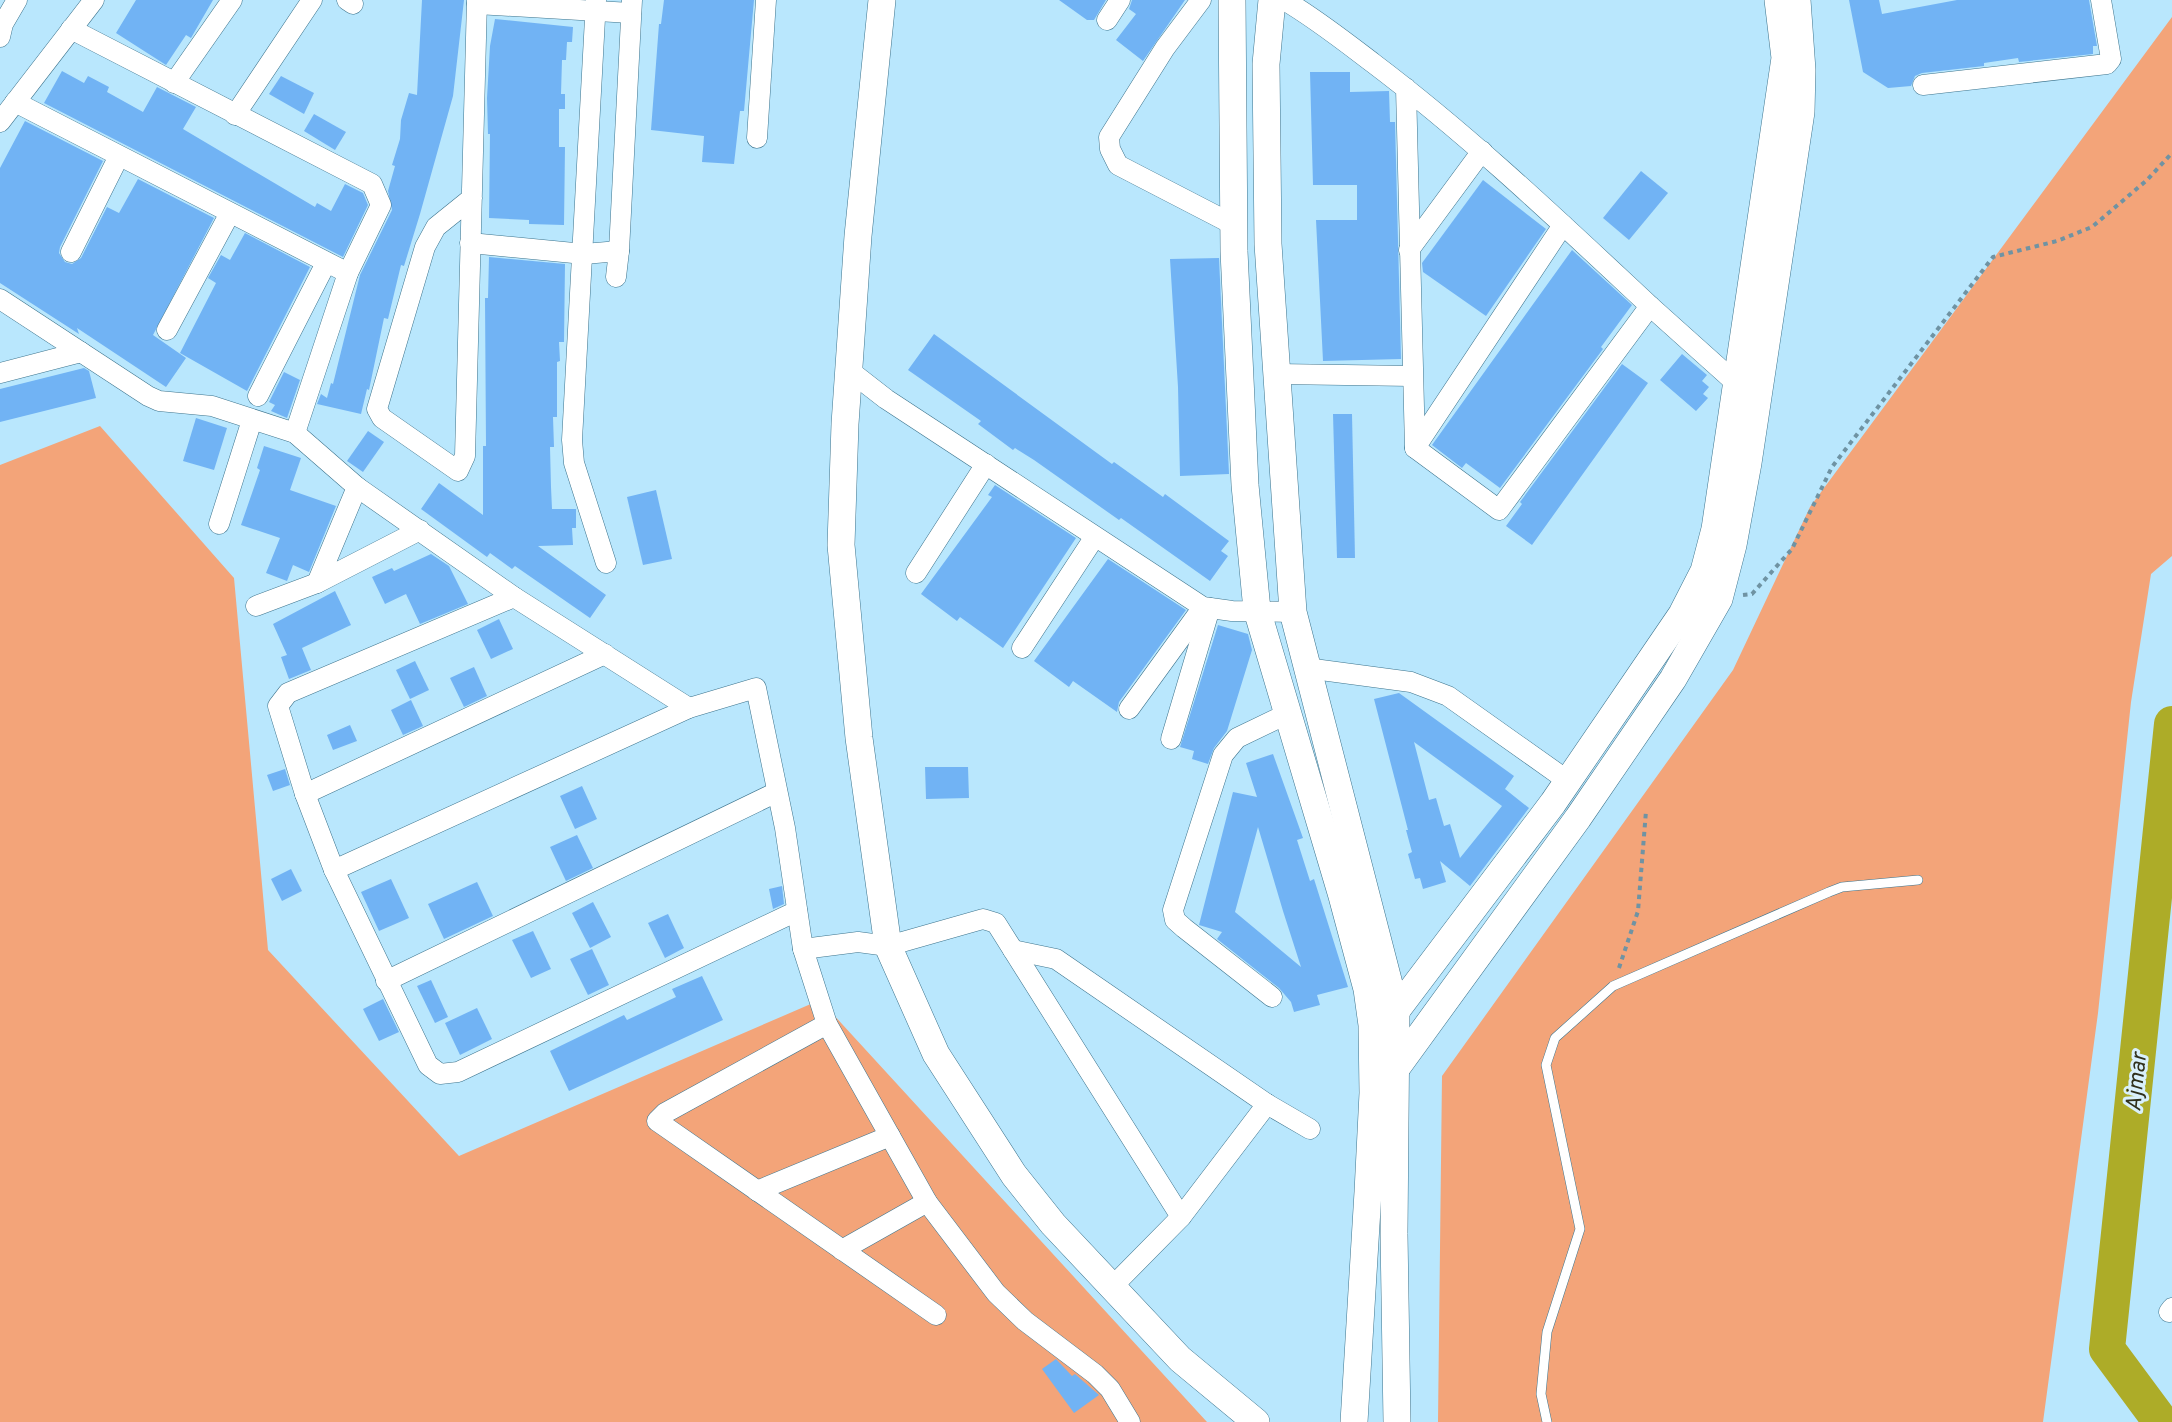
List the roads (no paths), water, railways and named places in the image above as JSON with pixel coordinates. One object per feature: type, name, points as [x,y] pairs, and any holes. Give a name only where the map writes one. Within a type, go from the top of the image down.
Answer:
[{"type":"street","points":[[1,28],[16,0]]},
{"type":"street","points":[[0,122],[94,0]]},
{"type":"street","points":[[174,83],[232,0]]},
{"type":"street","points":[[235,116],[312,0]]},
{"type":"street","points":[[757,138],[766,0]]},
{"type":"street","points":[[882,0],[858,236],[845,424],[841,545],[859,738],[888,946],[936,1054],[1014,1175],[1053,1224],[1180,1359],[1256,1422]]},
{"type":"street","points":[[1107,20],[1120,0]]},
{"type":"street","points":[[1201,0],[1166,48],[1109,137],[1110,150],[1118,165],[1234,225]]},
{"type":"street","points":[[1232,0],[1234,225],[1245,485],[1257,610],[1359,958],[1367,989],[1372,1032],[1373,1093],[1354,1422]]},
{"type":"street","points":[[1272,0],[1266,64],[1268,244],[1293,612],[1396,1011],[1397,1422]]},
{"type":"street","points":[[1284,0],[1306,13],[1406,88],[1482,151],[1737,384]]},
{"type":"street","points":[[1372,1032],[1396,1011],[1568,781],[1682,614],[1704,571],[1715,529],[1785,58],[1778,0]]},
{"type":"street","points":[[1373,1093],[1396,1070],[1578,818],[1673,679],[1719,599],[1734,545],[1748,463],[1801,112],[1803,70],[1797,0]]},
{"type":"street","points":[[1923,85],[2107,64],[2111,59],[2101,0]]},
{"type":"street","points":[[472,198],[436,226],[425,247],[377,410],[382,418],[458,471],[465,456],[470,243],[472,198],[477,2],[631,6],[616,276]]},
{"type":"street","points":[[596,5],[572,440],[574,463],[606,563]]},
{"type":"street","points":[[71,29],[235,116],[372,184],[381,205],[348,273],[296,433]]},
{"type":"street","points":[[1406,88],[1415,448]]},
{"type":"street","points":[[15,102],[348,273]]},
{"type":"street","points":[[1409,250],[1482,151]]},
{"type":"street","points":[[71,252],[119,156]]},
{"type":"street","points":[[167,330],[230,213]]},
{"type":"street","points":[[1415,448],[1563,225]]},
{"type":"street","points":[[470,243],[584,254],[619,251]]},
{"type":"street","points":[[258,396],[327,263]]},
{"type":"street","points":[[0,300],[159,400],[212,406],[296,433],[357,488],[514,597],[689,708]]},
{"type":"street","points":[[1415,448],[1499,510],[1650,306]]},
{"type":"street","points":[[0,373],[81,351]]},
{"type":"street","points":[[850,371],[886,399],[1094,538],[1207,608],[1293,612]]},
{"type":"street","points":[[1277,374],[1412,376]]},
{"type":"street","points":[[219,524],[252,420]]},
{"type":"street","points":[[916,573],[986,464]]},
{"type":"street","points":[[317,583],[357,488]]},
{"type":"street","points":[[256,606],[317,583],[420,530]]},
{"type":"street","points":[[1022,648],[1094,538]]},
{"type":"street","points":[[514,597],[288,693],[278,706],[305,794],[334,870],[428,1065],[440,1074],[458,1072],[797,911]]},
{"type":"street","points":[[1129,709],[1207,608]]},
{"type":"street","points":[[1171,739],[1207,608]]},
{"type":"street","points":[[305,794],[605,654]]},
{"type":"street","points":[[1306,668],[1427,686],[1448,696],[1568,781]]},
{"type":"street","points":[[334,870],[689,708],[756,688],[777,792],[803,949],[826,1024],[927,1203],[1009,1308],[1095,1374],[1110,1389],[1130,1422]]},
{"type":"street","points":[[1272,997],[1184,928],[1175,920],[1173,910],[1223,755],[1237,738],[1289,713]]},
{"type":"street","points":[[386,981],[777,792]]},
{"type":"street","points":[[803,949],[858,942],[888,946],[983,919],[996,923],[1181,1217]]},
{"type":"street","points":[[1013,950],[1056,959],[1268,1104],[1310,1129]]},
{"type":"street","points":[[826,1024],[665,1113],[657,1121],[936,1315]]},
{"type":"street","points":[[1112,1287],[1181,1217],[1268,1104]]},
{"type":"street","points":[[757,1191],[890,1136]]},
{"type":"street","points":[[842,1250],[927,1203]]},
{"type":"lane","points":[[1547,1422],[1541,1394],[1547,1332],[1580,1229],[1546,1065],[1555,1038],[1613,986],[1842,887],[1918,880]]},
{"type":"waterway","name":"Ajmar","points":[[2161,1422],[2107,1349],[2172,724]]}]
